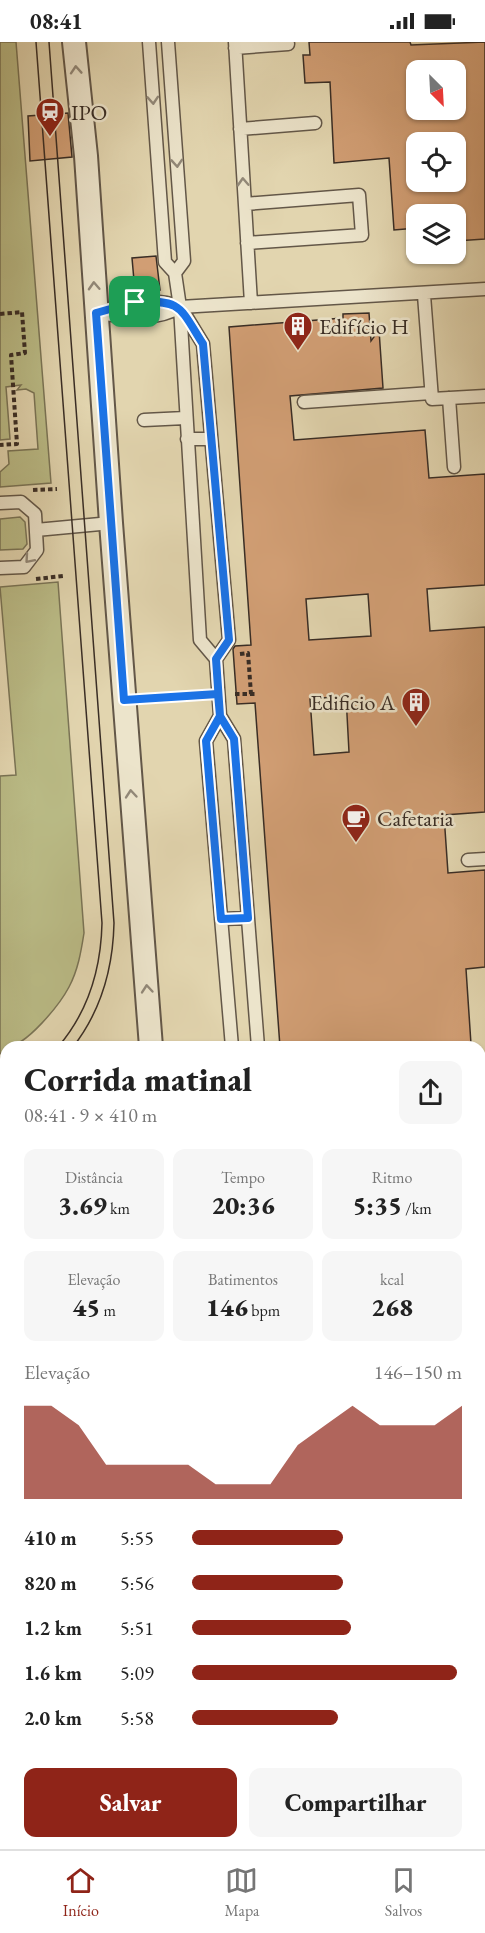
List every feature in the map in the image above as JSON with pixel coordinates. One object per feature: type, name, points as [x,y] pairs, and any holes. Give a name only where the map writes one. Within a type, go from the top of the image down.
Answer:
[{"type":"street","points":[[74,42],[86,156],[151,1041]]},
{"type":"lane","points":[[149,42],[165,262],[175,273],[180,307],[200,640],[216,659],[220,716],[234,739],[258,1041]]},
{"type":"lane","points":[[168,42],[184,261],[175,273]]},
{"type":"lane","points":[[251,303],[235,45],[288,44]]},
{"type":"lane","points":[[240,129],[315,123]]},
{"type":"lane","points":[[245,204],[359,195],[362,235],[247,243]]},
{"type":"lane","points":[[96,313],[135,302],[165,301],[180,307],[424,295],[485,289]]},
{"type":"lane","points":[[424,295],[432,399],[485,396]]},
{"type":"lane","points":[[180,307],[203,344],[229,640],[216,659]]},
{"type":"lane","points":[[303,402],[431,393]]},
{"type":"lane","points":[[449,398],[454,467]]},
{"type":"lane","points":[[144,420],[185,418]]},
{"type":"lane","points":[[187,439],[211,439]]},
{"type":"lane","points":[[0,503],[21,502],[35,514],[37,550],[24,567],[0,568]]},
{"type":"lane","points":[[36,530],[111,523]]},
{"type":"lane","points":[[220,716],[206,741],[231,1041]]},
{"type":"lane","points":[[468,860],[485,859]]},
{"type":"lane","points":[[221,919],[248,918]]},
{"type":"path","points":[[0,314],[22,312],[25,353],[11,355],[16,444],[0,445]]},
{"type":"path","points":[[124,700],[253,694],[248,653],[235,654]]},
{"type":"green space","points":[[0,42],[16,42],[51,483],[0,487],[0,472],[9,464],[8,451],[38,449],[34,393],[26,389],[17,390],[21,385],[6,387],[10,439],[0,440]]},
{"type":"green space","points":[[20,517],[25,522],[27,544],[23,549],[0,550],[0,519]]},
{"type":"green space","points":[[58,582],[84,933],[77,967],[65,994],[42,1023],[21,1041],[0,1041],[0,776],[16,775],[0,587]]},
{"type":"building","points":[[309,42],[410,42],[411,45],[485,42],[485,239],[466,240],[466,204],[406,204],[406,229],[394,230],[389,158],[334,163],[330,82],[305,83],[303,55],[310,55]]},
{"type":"building","points":[[68,113],[72,157],[30,161],[28,116]]},
{"type":"building","points":[[156,256],[160,290],[135,292],[132,258]]},
{"type":"building","name":"Edificio A","points":[[369,313],[371,341],[379,330],[383,388],[290,396],[294,440],[425,430],[429,478],[485,474],[485,585],[427,589],[430,631],[485,627],[485,812],[444,815],[448,873],[485,870],[485,967],[466,969],[471,1041],[280,1041],[255,703],[237,704],[233,649],[235,646],[251,645],[229,327],[343,318],[343,314]],"holes":[[[368,594],[371,636],[309,640],[306,599]],[[346,696],[349,752],[314,755],[310,699]]]},
{"type":"tram line","points":[[36,42],[102,923],[99,957],[91,989],[85,1005],[63,1041]]},
{"type":"tram line","points":[[49,42],[114,923],[111,957],[104,989],[91,1019],[77,1041]]},
{"type":"place","name":"IPO","points":[[50,138]]},
{"type":"place","name":"Edifício H","points":[[298,352]]},
{"type":"place","name":"Edificio A","points":[[416,728]]},
{"type":"place","name":"Cafetaria","points":[[356,844]]},
{"type":"route","points":[[135,302],[96,313],[124,700],[218,694],[220,716],[206,741],[221,919],[248,918],[234,739],[220,716],[218,694],[216,659],[229,640],[203,344],[180,307],[165,301],[135,302]]}]
